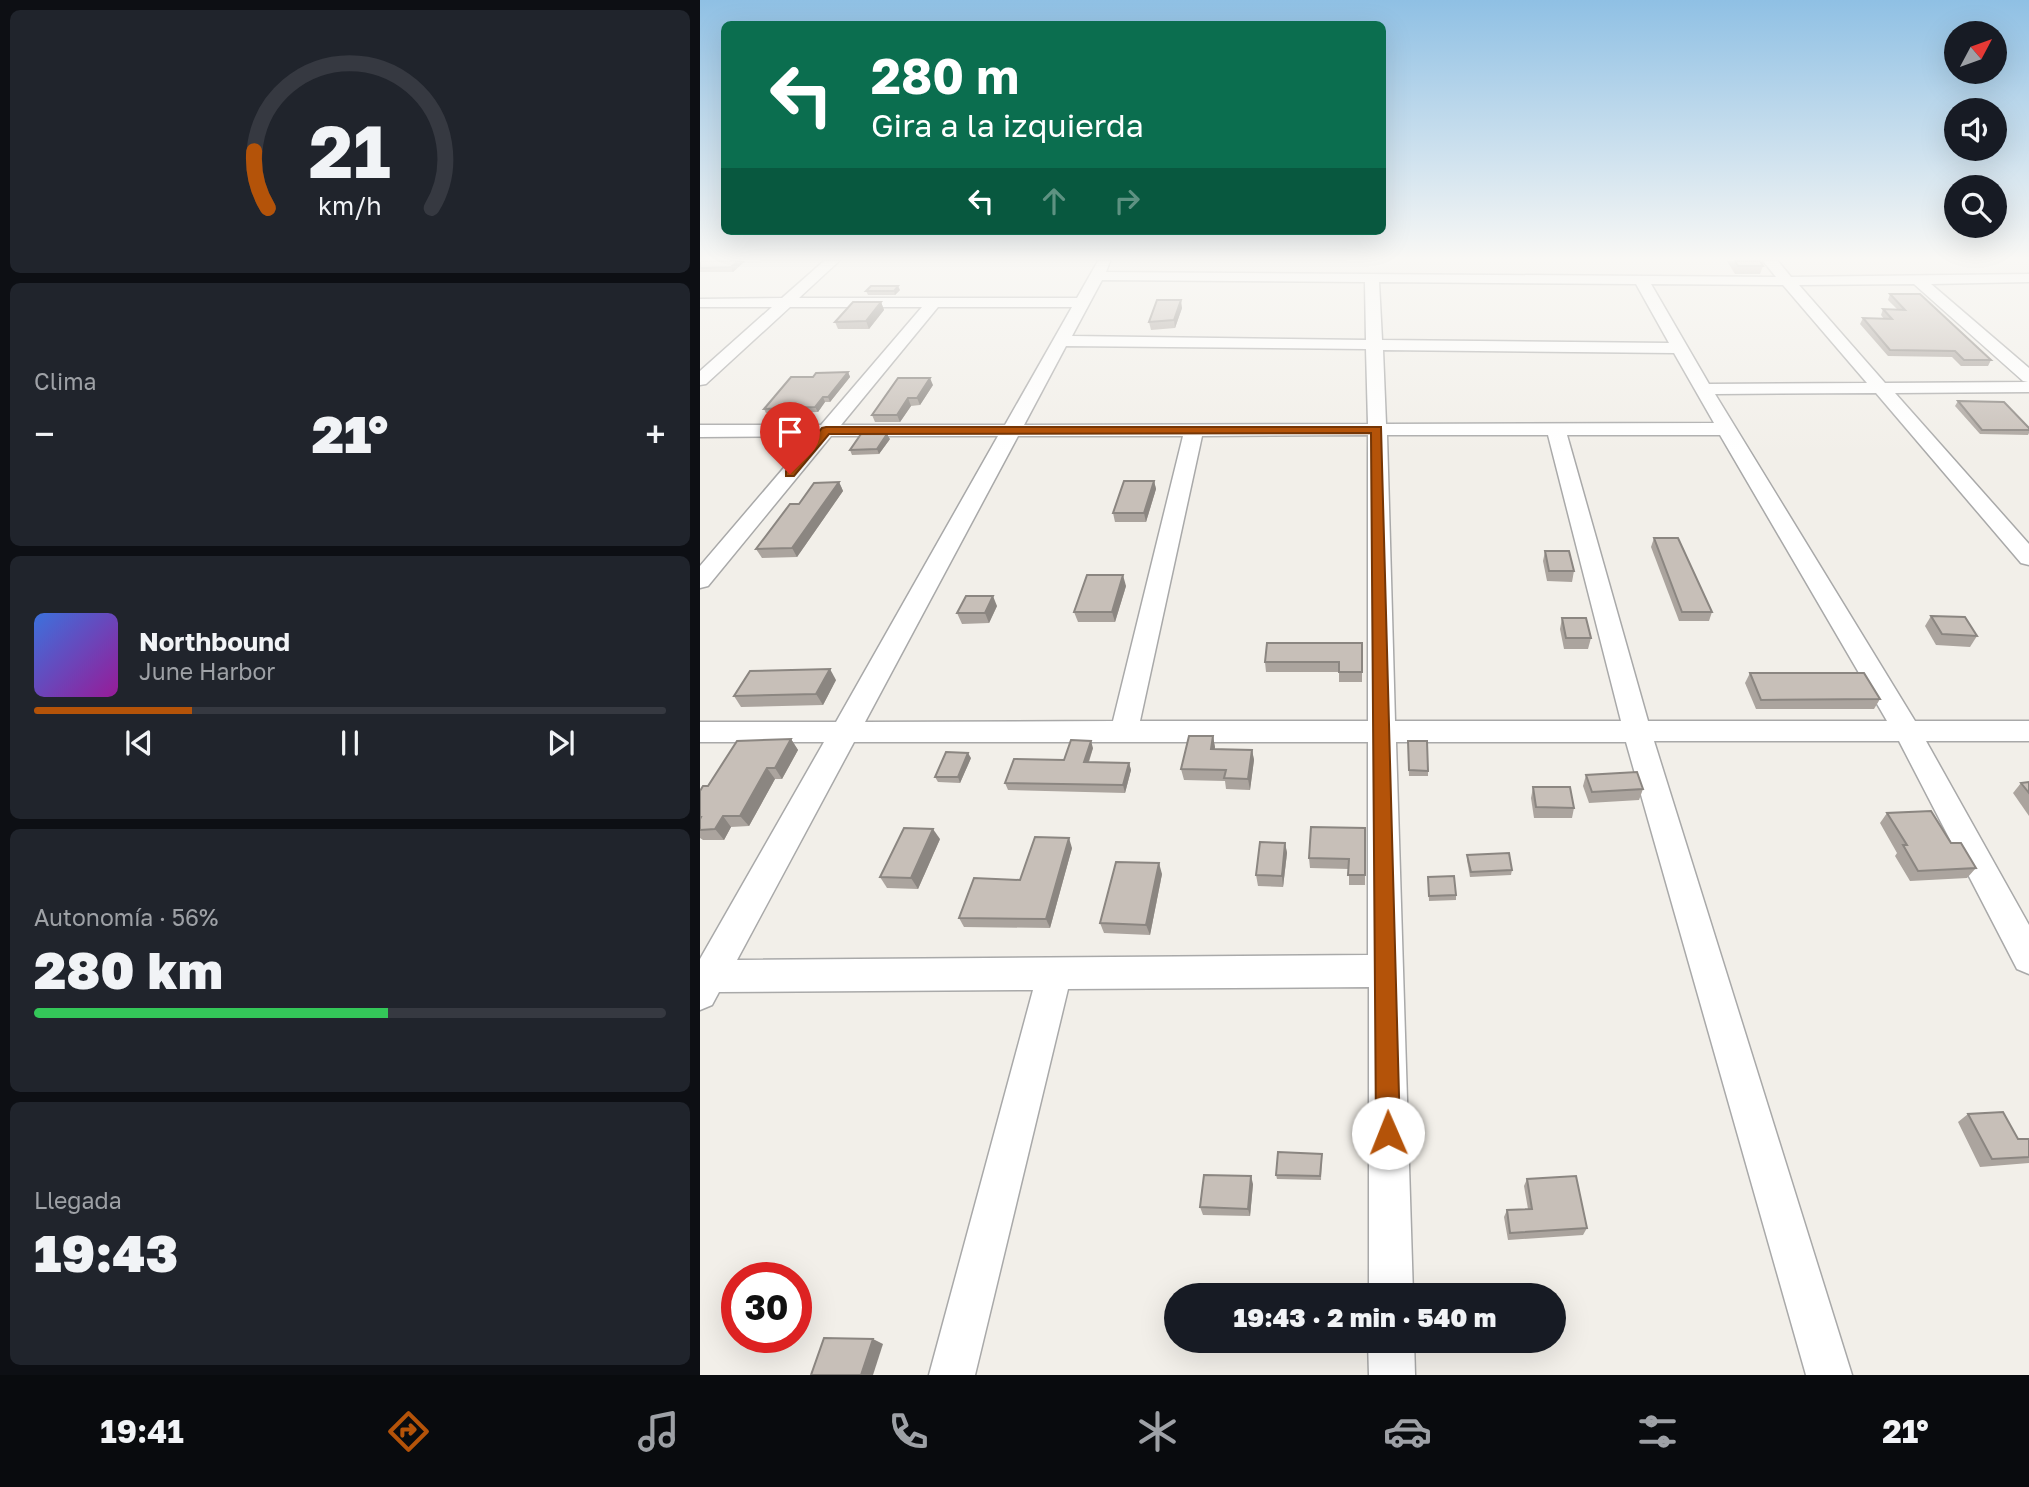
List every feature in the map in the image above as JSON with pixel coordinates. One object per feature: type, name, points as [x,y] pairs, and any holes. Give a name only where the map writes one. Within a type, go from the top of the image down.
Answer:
[{"type":"street","points":[[700,380],[761,325]]},
{"type":"street","points":[[700,581],[915,325]]},
{"type":"street","points":[[703,982],[1069,325]]},
{"type":"street","points":[[1375,325],[1391,1283]]},
{"type":"street","points":[[1668,325],[1726,429],[1907,731],[2029,958]]},
{"type":"street","points":[[1826,325],[2029,558]]},
{"type":"street","points":[[1970,325],[2029,377]]},
{"type":"street","points":[[1060,341],[1681,348]]},
{"type":"street","points":[[1704,389],[2029,387]]},
{"type":"street","points":[[1556,429],[1637,731],[1829,1375]]},
{"type":"street","points":[[700,431],[1726,429]]},
{"type":"street","points":[[1124,731],[1194,430]]},
{"type":"street","points":[[700,732],[2029,731]]},
{"type":"street","points":[[703,982],[1055,974],[1385,971]]},
{"type":"street","points":[[952,1375],[1055,974]]},
{"type":"street","points":[[1391,1353],[1392,1375]]},
{"type":"building","points":[[1869,325],[1954,325],[1991,360],[1964,360],[1955,351],[1890,350]]},
{"type":"building","points":[[848,372],[828,397],[823,397],[815,407],[764,409],[791,377]]},
{"type":"building","points":[[898,378],[930,378],[917,398],[908,398],[897,415],[872,415]]},
{"type":"building","points":[[1958,401],[2004,402],[2029,430],[1982,430]]},
{"type":"building","points":[[861,434],[887,434],[877,449],[850,450]]},
{"type":"building","points":[[1124,481],[1154,481],[1144,513],[1113,513]]},
{"type":"building","points":[[839,482],[792,548],[756,549],[790,504],[799,504],[814,483]]},
{"type":"building","points":[[1654,538],[1678,538],[1712,612],[1682,612]]},
{"type":"building","points":[[1545,551],[1569,551],[1574,571],[1549,571]]},
{"type":"building","points":[[1087,575],[1123,575],[1112,612],[1074,612]]},
{"type":"building","points":[[966,596],[993,596],[985,613],[957,613]]},
{"type":"building","points":[[1931,616],[1965,617],[1977,636],[1942,634]]},
{"type":"building","points":[[1562,618],[1586,618],[1591,638],[1566,638]]},
{"type":"building","points":[[1267,643],[1362,643],[1362,672],[1339,672],[1339,662],[1265,662]]},
{"type":"building","points":[[830,669],[816,694],[734,696],[750,671]]},
{"type":"building","points":[[1750,673],[1864,673],[1880,699],[1761,700]]},
{"type":"building","points":[[1189,736],[1213,736],[1211,749],[1252,750],[1248,779],[1224,778],[1226,770],[1181,769]]},
{"type":"building","points":[[791,739],[775,768],[767,768],[740,816],[723,816],[715,829],[700,830],[700,791],[703,786],[708,786],[737,741]]},
{"type":"building","points":[[1071,740],[1091,741],[1084,762],[1129,763],[1123,785],[1005,783],[1014,759],[1064,760]]},
{"type":"building","points":[[1408,741],[1427,741],[1428,771],[1409,770]]},
{"type":"building","points":[[946,752],[968,753],[958,777],[935,777]]},
{"type":"building","points":[[1637,772],[1643,789],[1592,792],[1586,775]]},
{"type":"building","points":[[2029,782],[2029,793],[2021,783]]},
{"type":"building","points":[[1533,787],[1570,787],[1574,808],[1536,807]]},
{"type":"building","points":[[1931,811],[1951,843],[1961,843],[1976,868],[1918,871],[1903,845],[1907,845],[1887,813]]},
{"type":"building","points":[[1311,827],[1365,828],[1365,875],[1348,875],[1349,859],[1309,858]]},
{"type":"building","points":[[904,828],[933,829],[911,878],[880,877]]},
{"type":"building","points":[[1035,837],[1069,838],[1046,919],[959,918],[974,878],[1020,880]]},
{"type":"building","points":[[1260,842],[1285,843],[1282,876],[1256,875]]},
{"type":"building","points":[[1509,853],[1512,870],[1471,872],[1467,855]]},
{"type":"building","points":[[1116,862],[1159,863],[1146,925],[1100,923]]},
{"type":"building","points":[[1454,876],[1456,895],[1429,896],[1428,877]]},
{"type":"building","points":[[2003,1112],[2018,1139],[2029,1139],[2029,1157],[1992,1159],[1968,1114]]},
{"type":"building","points":[[1278,1152],[1322,1154],[1320,1176],[1276,1175]]},
{"type":"building","points":[[1204,1175],[1251,1176],[1248,1209],[1200,1207]]},
{"type":"building","points":[[1576,1176],[1587,1228],[1510,1233],[1507,1210],[1532,1209],[1527,1179]]},
{"type":"building","points":[[824,1338],[873,1339],[861,1375],[811,1375]]},
{"type":"route","points":[[790,474],[826,431],[1377,429],[1388,1133]]}]
